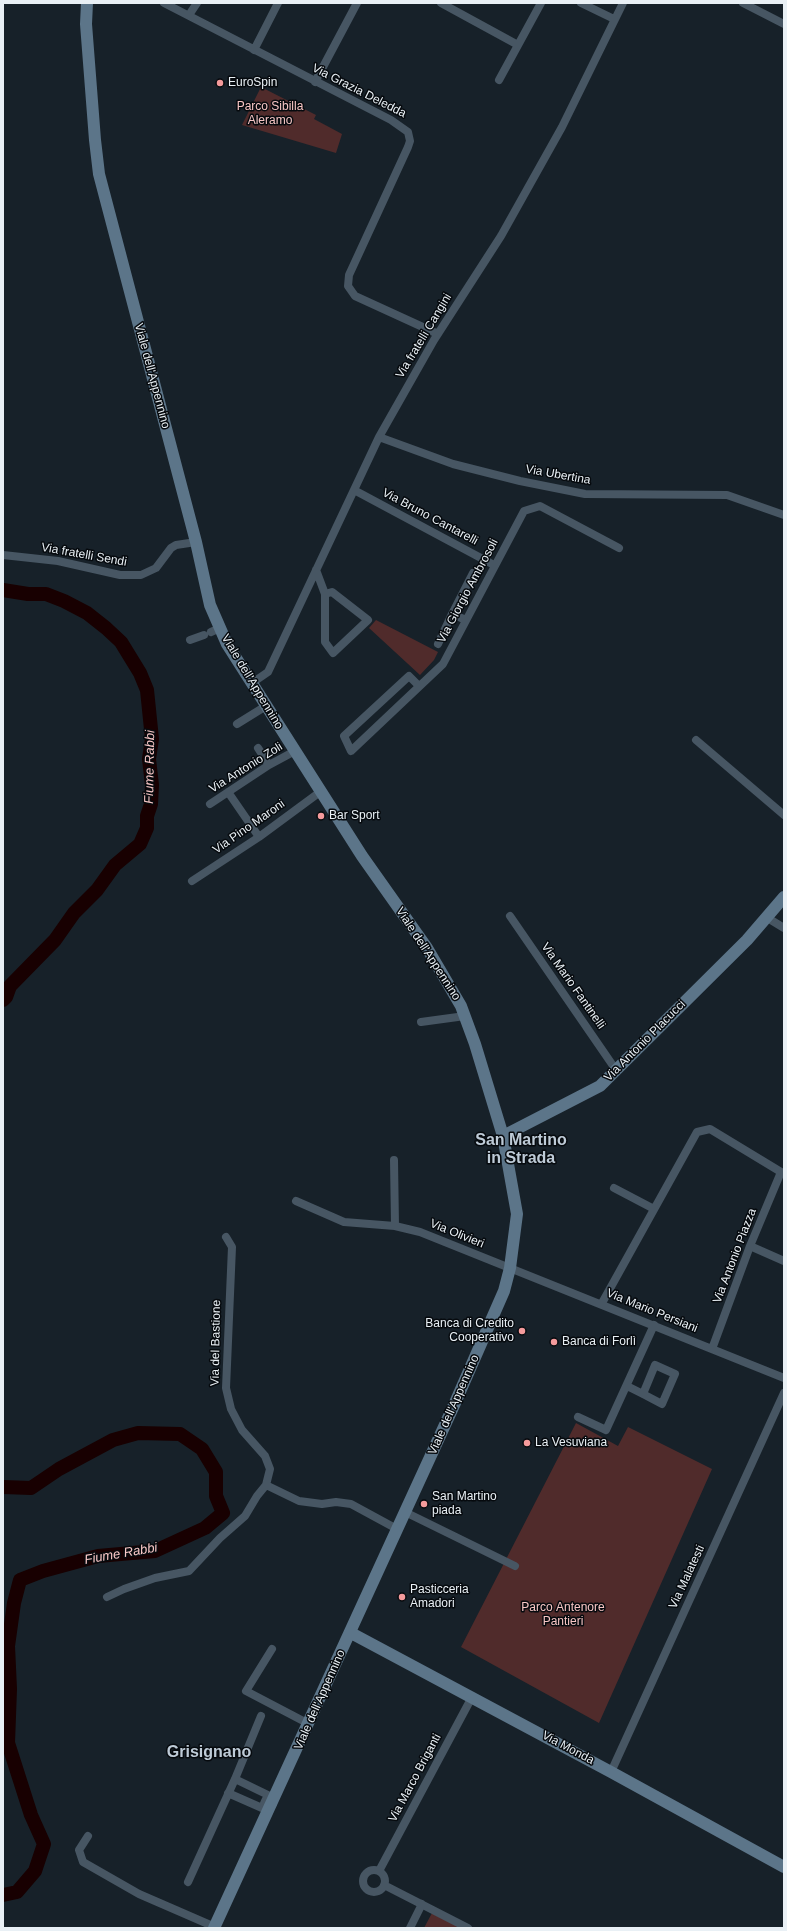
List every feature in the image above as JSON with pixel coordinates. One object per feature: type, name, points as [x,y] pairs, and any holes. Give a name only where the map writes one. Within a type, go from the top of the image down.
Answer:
[{"type":"main road","name":"Viale dell'Appennino","points":[[87,3],[86,24],[99,174],[196,542],[210,605],[211,631],[227,644],[362,856],[427,948],[461,1006],[475,1044],[503,1136],[517,1214],[510,1268],[504,1291],[351,1633],[309,1724],[269,1803],[215,1927]]},
{"type":"main road","name":"Viale dell'Appennino","points":[[86,24],[93,3]]},
{"type":"main road","name":"Via Antonio Placucci","points":[[503,1136],[600,1086],[748,940],[784,897]]},
{"type":"main road","name":"Via Monda","points":[[351,1633],[611,1772],[784,1867]]},
{"type":"street","name":"Via Grazia Deledda","points":[[164,3],[401,125],[408,132],[410,141],[408,147],[349,275],[348,286],[355,296],[438,334]]},
{"type":"street","points":[[189,16],[197,3]]},
{"type":"street","points":[[254,50],[278,3]]},
{"type":"street","points":[[315,82],[357,3]]},
{"type":"street","points":[[441,3],[518,44]]},
{"type":"street","points":[[499,80],[541,3]]},
{"type":"street","points":[[581,3],[614,19]]},
{"type":"street","name":"Via fratelli Cangini","points":[[252,683],[268,672],[379,437],[438,334],[504,230],[562,127],[623,3]]},
{"type":"street","points":[[743,3],[784,24]]},
{"type":"street","name":"Via Ubertina","points":[[379,437],[453,464],[520,481],[585,494],[727,495],[784,515]]},
{"type":"street","name":"Via Bruno Cantarelli","points":[[354,490],[494,565]]},
{"type":"street","name":"Via Giorgio Ambrosoli","points":[[419,686],[409,676],[344,736],[351,751],[443,664],[494,565],[524,511],[540,506],[619,548]]},
{"type":"street","name":"Via fratelli Sendi","points":[[3,555],[58,561],[132,576],[150,572],[156,568],[171,548],[196,542]]},
{"type":"street","points":[[316,570],[325,594],[325,642],[333,653],[368,620],[332,592],[325,594]]},
{"type":"street","points":[[438,644],[473,573]]},
{"type":"street","points":[[452,614],[466,620]]},
{"type":"street","points":[[190,640],[211,631]]},
{"type":"street","points":[[237,724],[266,706]]},
{"type":"street","points":[[696,740],[784,815]]},
{"type":"street","points":[[258,748],[269,765]]},
{"type":"street","name":"Via Antonio Zoli","points":[[210,804],[269,765],[295,751]]},
{"type":"street","points":[[228,792],[259,837]]},
{"type":"street","name":"Via Pino Maroni","points":[[192,881],[259,837],[320,792]]},
{"type":"street","name":"Via Mario Fantinelli","points":[[510,916],[616,1070]]},
{"type":"street","points":[[766,917],[784,928]]},
{"type":"street","points":[[421,1022],[465,1016]]},
{"type":"street","name":"Via Antonio Piazza","points":[[654,1209],[697,1132],[702,1130],[710,1128],[782,1172],[750,1246],[712,1349]]},
{"type":"street","points":[[394,1160],[395,1226]]},
{"type":"street","points":[[602,1303],[654,1209],[614,1188]]},
{"type":"street","name":"Via Olivieri","points":[[296,1201],[344,1222],[395,1226],[420,1232],[510,1268]]},
{"type":"street","name":"Via del Bastione","points":[[107,1597],[124,1588],[155,1578],[189,1571],[220,1538],[245,1516],[257,1496],[266,1486],[270,1469],[265,1456],[242,1430],[232,1409],[226,1388],[232,1246],[226,1237]]},
{"type":"street","points":[[750,1246],[784,1261]]},
{"type":"street","name":"Via Mario Persiani","points":[[510,1268],[602,1303],[784,1378]]},
{"type":"street","points":[[578,1417],[606,1430],[654,1325]]},
{"type":"street","points":[[627,1386],[662,1404],[675,1374],[655,1365],[643,1394]]},
{"type":"street","name":"Via Malatesti","points":[[611,1772],[784,1393]]},
{"type":"street","points":[[266,1486],[299,1501],[322,1504],[336,1502],[351,1504],[397,1529]]},
{"type":"street","points":[[405,1512],[516,1566]]},
{"type":"street","points":[[272,1649],[246,1691],[309,1724]]},
{"type":"street","name":"Via Marco Briganti","points":[[379,1871],[472,1697]]},
{"type":"street","points":[[188,1882],[235,1779],[261,1716]]},
{"type":"street","points":[[228,1793],[262,1808],[269,1803],[268,1795],[235,1779]]},
{"type":"street","points":[[88,1836],[79,1850],[83,1862],[140,1894],[215,1927]]},
{"type":"street","points":[[379,1871],[384,1876],[384,1885],[379,1890],[372,1892],[364,1885],[364,1878],[368,1872],[379,1871]]},
{"type":"street","points":[[384,1885],[468,1928]]},
{"type":"street","points":[[410,1928],[422,1904]]},
{"type":"green space","name":"Parco Sibilla Aleramo","points":[[261,87],[316,115],[314,119],[342,134],[336,153],[242,125]]},
{"type":"green space","points":[[376,620],[438,652],[434,660],[420,675],[369,628]]},
{"type":"green space","name":"Parco Antenore Pantieri","points":[[576,1423],[618,1446],[628,1427],[712,1469],[599,1723],[461,1647]]},
{"type":"green space","points":[[432,1913],[461,1928],[424,1928]]},
{"type":"waterway","name":"Fiume Rabbi","points":[[3,590],[28,594],[46,594],[64,601],[87,613],[121,642],[140,673],[147,690],[152,739],[149,759],[152,785],[151,804],[147,816],[147,828],[140,844],[115,865],[97,890],[74,913],[55,940],[10,986],[6,997],[3,1000]]},
{"type":"waterway","name":"Fiume Rabbi","points":[[3,1487],[31,1488],[59,1469],[113,1440],[138,1433],[180,1434],[202,1449],[216,1472],[216,1496],[223,1513],[205,1528],[155,1551],[98,1556],[43,1571],[20,1580],[14,1603],[8,1646],[10,1689],[8,1743],[31,1815],[44,1844],[35,1871],[17,1892],[3,1895]]},
{"type":"place","name":"EuroSpin","points":[[220,83]]},
{"type":"place","name":"Bar Sport","points":[[321,816]]},
{"type":"place","name":"Banca di Credito Cooperativo","points":[[522,1331]]},
{"type":"place","name":"Banca di Forlì","points":[[554,1342]]},
{"type":"place","name":"La Vesuviana","points":[[527,1443]]},
{"type":"place","name":"San Martino piada","points":[[424,1504]]},
{"type":"place","name":"Pasticceria Amadori","points":[[402,1597]]},
{"type":"district","name":"San Martino in Strada","points":[[521,1150]]},
{"type":"district","name":"Grisignano","points":[[209,1753]]}]
